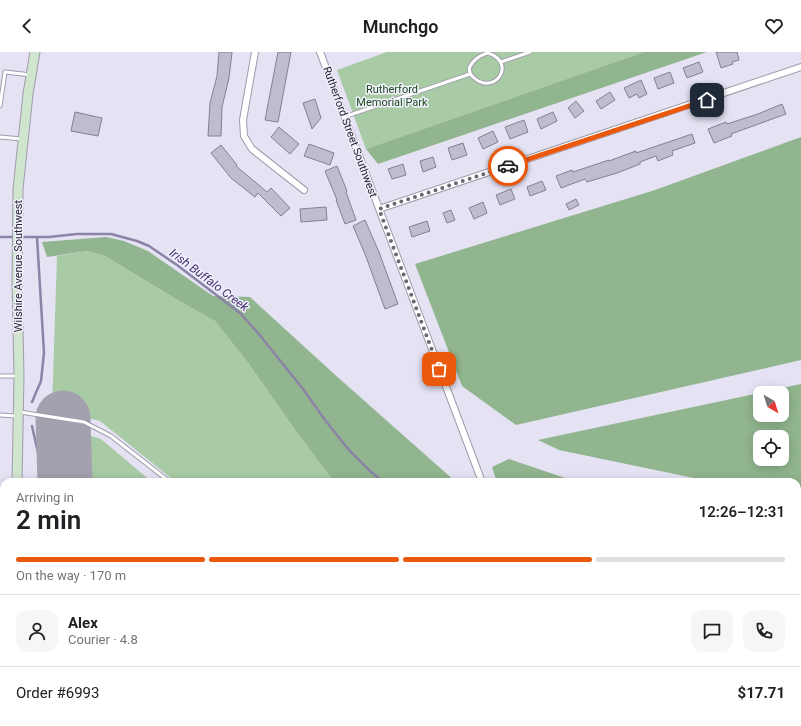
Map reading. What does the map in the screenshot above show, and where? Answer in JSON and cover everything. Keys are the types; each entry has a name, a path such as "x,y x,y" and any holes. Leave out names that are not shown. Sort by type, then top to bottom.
{"street":[{"name":"Wilshire Avenue Southwest","path":"17,478 19,376 17,269 18,201 28,94 35,52"},
{"path":"255,52 243,120 244,136 252,149 304,190"},
{"name":"Rutherford Street Southwest","path":"320,52 480,478"},
{"path":"379,209 801,67"}],"lane":[{"path":"501,62 530,52"},
{"path":"482,54 492,54 501,62 501,75 490,84 483,84 479,82 470,74 471,64 478,56 482,54"},
{"path":"0,71 31,75"},
{"path":"0,106 5,72"},
{"path":"344,117 470,74"},
{"path":"0,137 24,140"},
{"path":"0,376 19,376"},
{"path":"0,415 18,414 84,422 110,436 165,478"}],"green space":[{"name":"Rutherford Memorial Park","path":"387,52 644,52 366,149 337,70"},
{"path":"644,52 707,52 378,164 366,149"},
{"path":"801,137 801,360 516,425 462,386 415,264 655,190"},
{"path":"106,237 124,241 148,251 213,296 250,297 451,478 331,478 246,360 215,321 105,256 87,251 47,257 42,242"},
{"path":"87,251 105,256 215,321 246,360 331,478 171,478 100,421 52,409 57,256"},
{"path":"801,384 801,478 694,478 559,450 538,440 753,394 753,422 789,422 789,387"},
{"path":"75,431 101,439 147,478 78,478"},
{"path":"509,459 565,478 496,478 492,467"}],"building":[{"path":"219,52 232,52 229,78 222,107 221,136 208,136 210,103 217,76"},
{"path":"278,52 291,52 278,122 265,120"},
{"path":"716,52 737,52 739,60 732,62 733,64 721,68"},
{"path":"699,62 703,72 687,78 683,68"},
{"path":"670,72 674,83 658,89 654,78"},
{"path":"641,80 647,94 639,98 637,94 629,98 624,88"},
{"path":"610,92 615,100 601,109 596,101"},
{"path":"315,99 321,118 312,129 303,103"},
{"path":"576,101 584,111 575,118 568,108"},
{"path":"782,104 786,114 731,134 732,136 714,143 708,129 726,122 727,124 758,114"},
{"path":"75,112 102,118 98,136 71,131"},
{"path":"553,112 557,121 541,129 537,119"},
{"path":"524,120 528,132 510,139 505,127"},
{"path":"279,127 299,144 290,154 271,137"},
{"path":"493,131 498,142 483,149 478,138"},
{"path":"692,134 695,143 672,151 673,155 658,161 656,156 617,173 587,182 585,179 561,188 556,176 572,170 573,172 609,161 636,151 636,153"},
{"path":"463,143 467,155 452,160 448,148"},
{"path":"309,144 334,153 330,165 304,156"},
{"path":"221,145 237,165 236,166 267,192 271,188 290,208 281,216 258,193 255,197 231,178 211,153"},
{"path":"433,157 436,167 423,172 420,161"},
{"path":"403,164 406,175 392,179 388,169"},
{"path":"337,166 356,220 345,224 325,171"},
{"path":"542,181 546,190 530,196 527,187"},
{"path":"511,189 515,199 500,205 496,195"},
{"path":"576,199 579,205 569,210 566,204"},
{"path":"483,202 487,213 474,219 469,208"},
{"path":"326,207 327,220 301,222 300,209"},
{"path":"451,210 455,220 447,223 443,213"},
{"path":"365,220 379,252 398,304 385,309 353,226"},
{"path":"427,221 430,231 412,237 409,227"}],"waterway":[{"name":"Irish Buffalo Creek","path":"0,237 49,237 77,234 111,234 149,246 177,265 240,313 303,389 349,450 379,478"},
{"path":"32,402 41,381 44,353 37,237"},
{"path":"32,426 39,457 40,478"}],"runway":[{"path":"63,418 65,478"}],"way so far":[{"path":"439,369 379,209 508,166"}],"route":[{"path":"508,166 707,100"}]}
